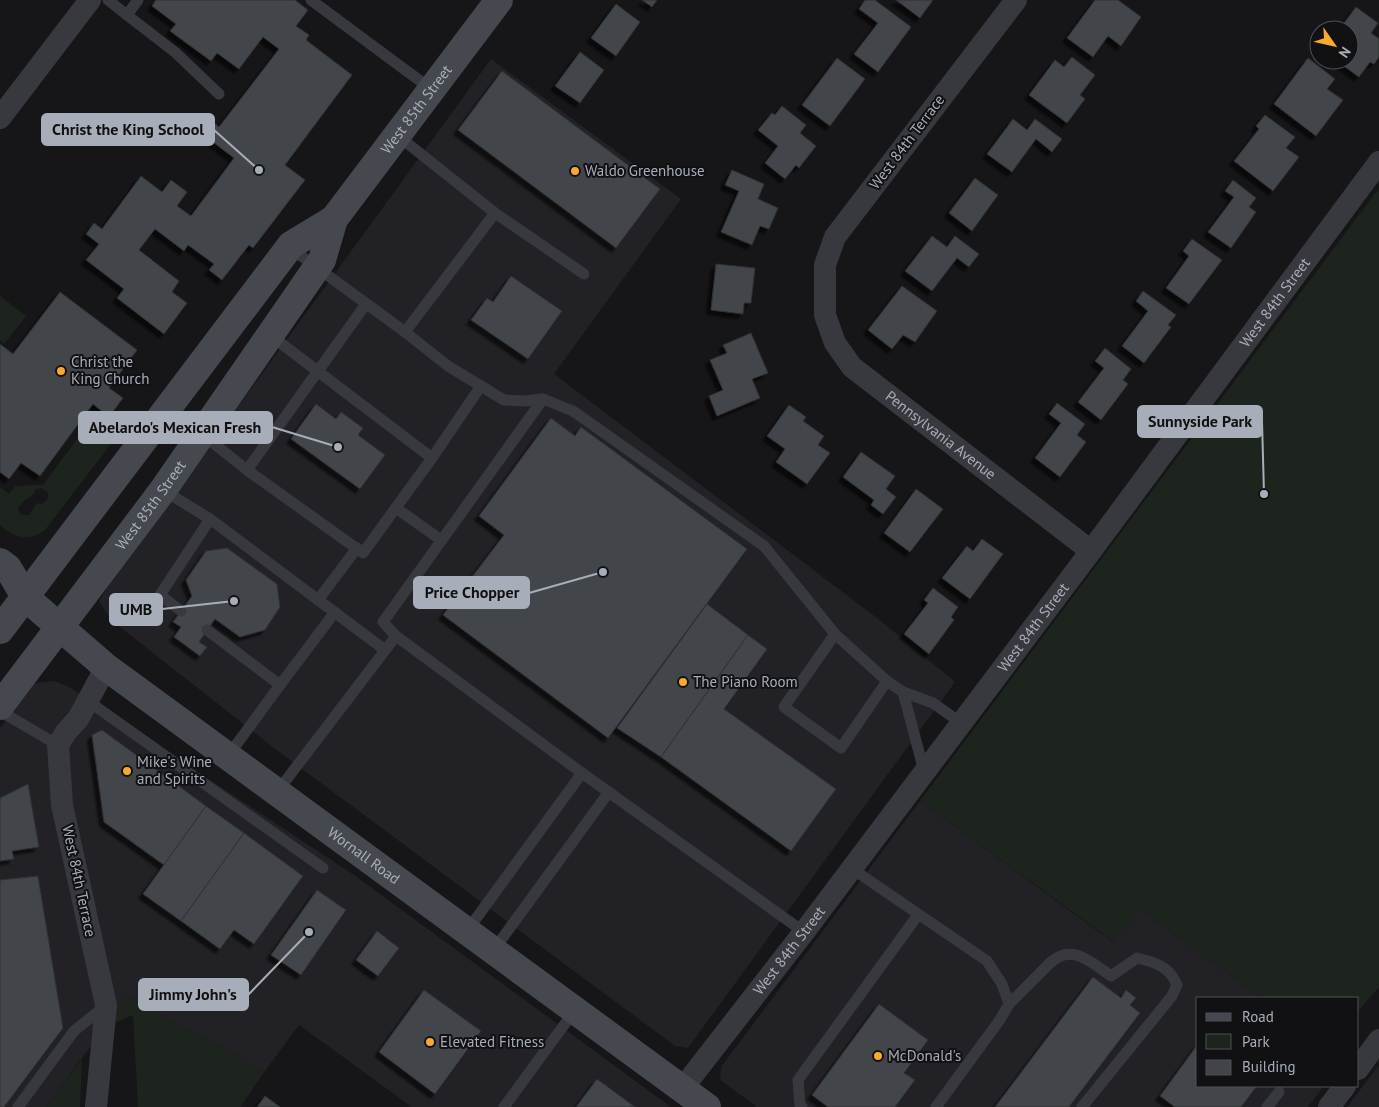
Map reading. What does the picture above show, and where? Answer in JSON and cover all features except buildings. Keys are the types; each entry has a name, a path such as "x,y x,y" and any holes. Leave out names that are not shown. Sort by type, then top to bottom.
{"main road":[{"name":"West 85th Street","path":"0,630 13,597 289,247 334,218 499,0"},
{"name":"West 85th Street","path":"0,706 58,626 162,490 322,260 334,218"},
{"name":"Wornall Road","path":"0,562 8,568 13,597 58,626 106,667 706,1107"}],"street":[{"path":"0,118 90,0"},
{"name":"West 84th Terrace","path":"825,295 825,266 835,237 1016,0"},
{"name":"West 84th Street","path":"682,1090 804,932 1091,551 1379,162"},
{"name":"Pennsylvania Avenue","path":"825,295 825,315 835,343 852,367 1091,551"},
{"path":"58,745 66,732 78,720 106,667"},
{"name":"West 84th Terrace","path":"58,745 62,805 106,1005 96,1107"},
{"path":"1359,1068 1379,1040"},
{"path":"1329,1107 1344,1087"}],"lane":[{"path":"108,0 176,53 219,94"},
{"path":"127,15 138,0"},
{"path":"311,0 431,89"},
{"path":"397,135 495,213 584,274"},
{"path":"405,332 495,213"},
{"path":"289,247 448,366 504,400 524,401 543,399 573,411 764,546 834,634 887,681 903,692 932,703 961,723"},
{"path":"248,470 366,304"},
{"path":"270,335 432,458"},
{"path":"202,434 248,470 363,553 432,458 481,386"},
{"path":"543,399 383,622 396,636 582,773 804,932"},
{"path":"162,490 210,519 386,650"},
{"path":"396,508 441,540"},
{"path":"181,611 160,595 210,519"},
{"path":"318,600 356,548"},
{"path":"228,756 335,612"},
{"path":"207,630 280,685"},
{"path":"834,634 784,707 841,748 887,681"},
{"path":"277,792 396,636"},
{"path":"903,692 924,771"},
{"path":"88,701 323,868"},
{"path":"0,711 58,745"},
{"path":"467,931 582,773"},
{"path":"493,951 609,792"},
{"path":"851,868 986,961 1002,984 1009,1004"},
{"path":"802,1107 800,1106 798,1080 918,914"},
{"path":"936,1107 999,1021 1009,1004 1058,956 1070,953 1085,958 1112,976 1137,958 1156,962 1173,975 1177,985 1172,996 1082,1107"},
{"path":"18,1107 74,1031 106,1005"},
{"path":"504,1107 575,1010"},
{"path":"1267,1107 1279,1092"}],"shaded area":[{"path":"491,59 681,199 554,374 881,621 955,682 688,1048 675,1046 274,748 111,620 99,601 111,581"},
{"path":"54,681 69,687 354,875 671,1107 412,1107 299,1025 265,1071 127,997 46,1107 0,1107 0,728 35,683"},
{"path":"920,801 1113,942 1141,909 1260,997 1196,997 1196,1087 1323,1087 1308,1107 757,1107 720,1080 721,1067"},
{"path":"1379,1065 1379,1107 1347,1107"}],"green space":[{"path":"1379,188 1379,987 1359,1010 1359,997 1260,997 1141,909 1114,942 920,801"},
{"path":"0,296 26,316 4,344 0,340"},
{"path":"92,419 117,431 117,436 45,530 33,536 22,537 11,533 0,525 0,487 9,494 15,486 43,485","holes":["41,488 47,491 47,500 42,504 37,503 29,515 22,515 19,512 18,507 32,496 36,489"]},
{"path":"127,997 265,1071 240,1107 138,1107 133,1015 114,1023 111,1018"},
{"path":"82,1059 80,1107 46,1107"}],"place":[{"name":"Christ the King School","path":"259,170"},
{"name":"Waldo Greenhouse","path":"575,171"},
{"name":"Christ the King Church","path":"61,371"},
{"name":"Abelardo's Mexican Fresh","path":"338,447"},
{"name":"Sunnyside Park","path":"1264,494"},
{"name":"Price Chopper","path":"603,572"},
{"name":"UMB","path":"234,601"},
{"name":"The Piano Room","path":"683,682"},
{"name":"Mike's Wine and Spirits","path":"127,771"},
{"name":"Jimmy John's","path":"309,932"},
{"name":"Elevated Fitness","path":"430,1042"},
{"name":"McDonald's","path":"878,1056"}]}
